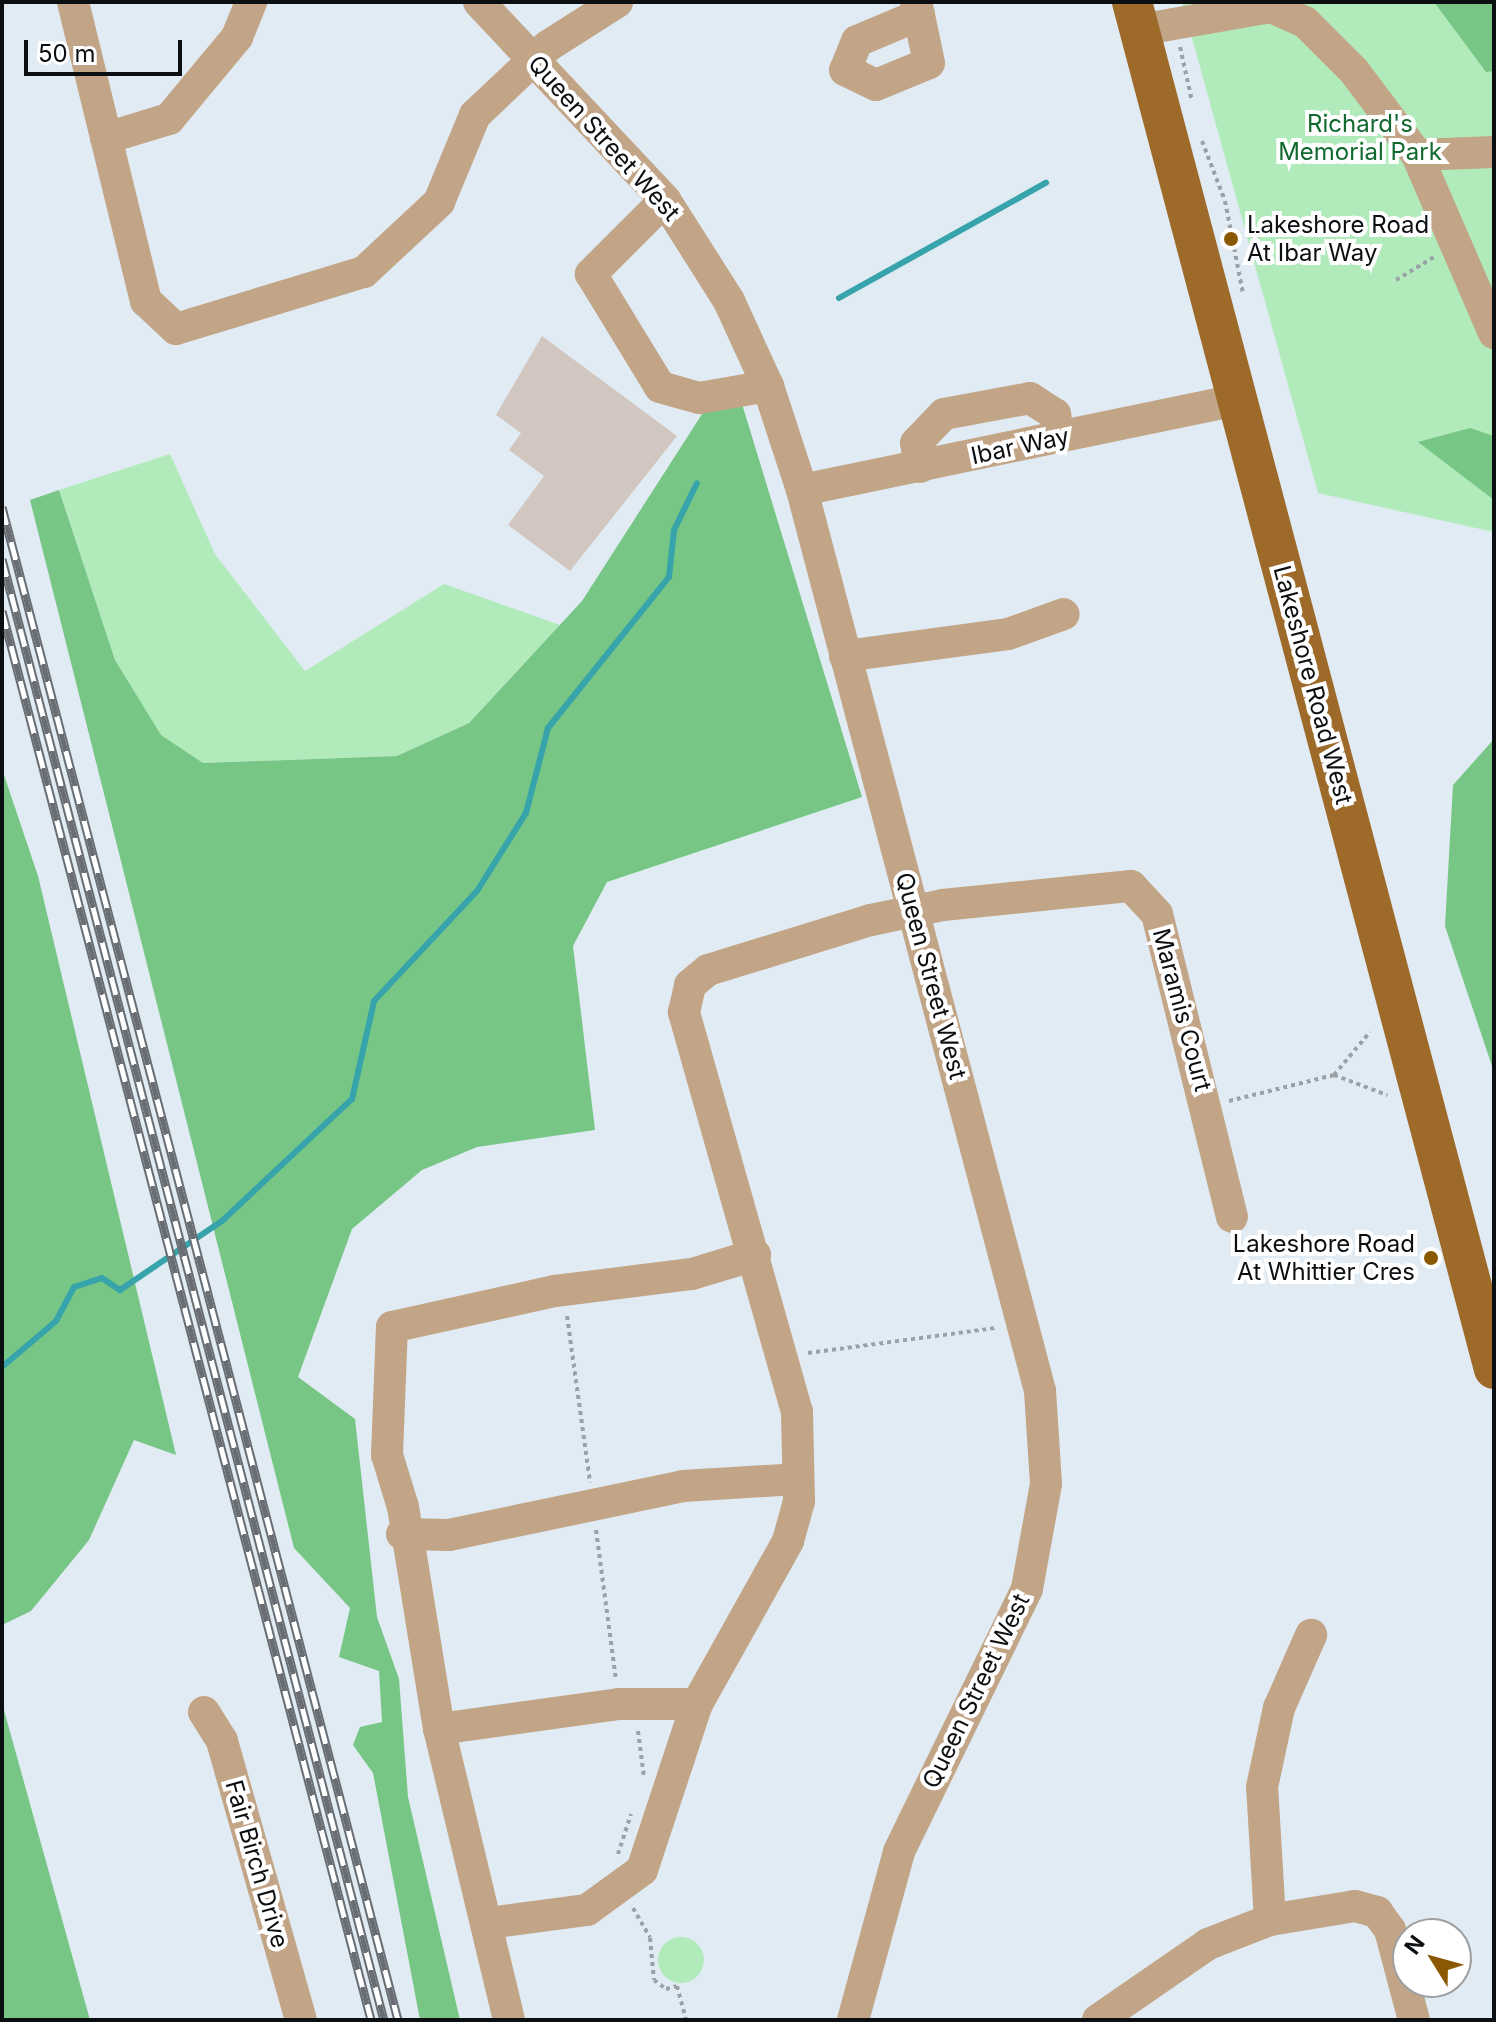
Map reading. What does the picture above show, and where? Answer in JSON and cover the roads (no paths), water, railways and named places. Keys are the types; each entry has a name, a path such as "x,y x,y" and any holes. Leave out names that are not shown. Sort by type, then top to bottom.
{"main road":[{"name":"Lakeshore Road West","path":"1135,16 1487,1315 1494,1369"}],"street":[{"path":"73,2 146,301 157,318 189,327 364,272 439,202 475,115 534,58 617,2"},
{"path":"106,138 169,119 237,37 251,2"},
{"name":"Queen Street West","path":"479,2 665,200 729,301 768,386 802,490 1023,1324 1047,1452 1034,1564 1009,1633 899,1852 853,2020"},
{"path":"1135,16 1271,7 1305,22 1354,71 1417,155 1494,333"},
{"path":"1417,155 1494,152"},
{"path":"665,200 591,274 660,387 699,398 768,386"},
{"path":"920,467 916,443 944,414 1030,398 1055,414 1059,438"},
{"name":"Ibar Way","path":"802,490 1237,400"},
{"path":"845,656 1008,634 1064,614"},
{"name":"Maramis Court","path":"913,911 1131,886 1157,914 1232,1217"},
{"path":"487,1923 587,1910 623,1890 642,1870 697,1704 788,1541 799,1501 796,1479 797,1412 684,1012 690,985 708,970 913,911"},
{"path":"509,2020 439,1729 402,1534 403,1507 387,1455 392,1327 563,1290 692,1274 755,1255"},
{"path":"402,1534 449,1535 683,1486 796,1479"},
{"path":"1270,1920 1262,1787 1279,1708 1311,1635"},
{"path":"439,1729 619,1704 697,1704"},
{"name":"Fair Birch Drive","path":"204,1712 222,1741 301,2020"},
{"path":"1098,2020 1208,1944 1270,1920 1330,1908 1377,1912 1390,1930 1414,2020"}],"waterway":[{"path":"839,298 1046,183"},
{"path":"2,1367 56,1321 74,1287 102,1278 120,1290 222,1221 352,1099 374,1001 477,891 526,813 548,728 669,577 674,530 697,483"}],"railway":[{"path":"2,507 398,2020"},
{"path":"2,559 384,2020"},
{"path":"2,611 371,2020"}],"place":[{"name":"Lakeshore Road At Ibar Way","path":"1231,239"},
{"name":"Lakeshore Road At Whittier Cres","path":"1431,1258"}],"park label":[{"name":"Richard's Memorial Park","path":"1360,138"}]}
